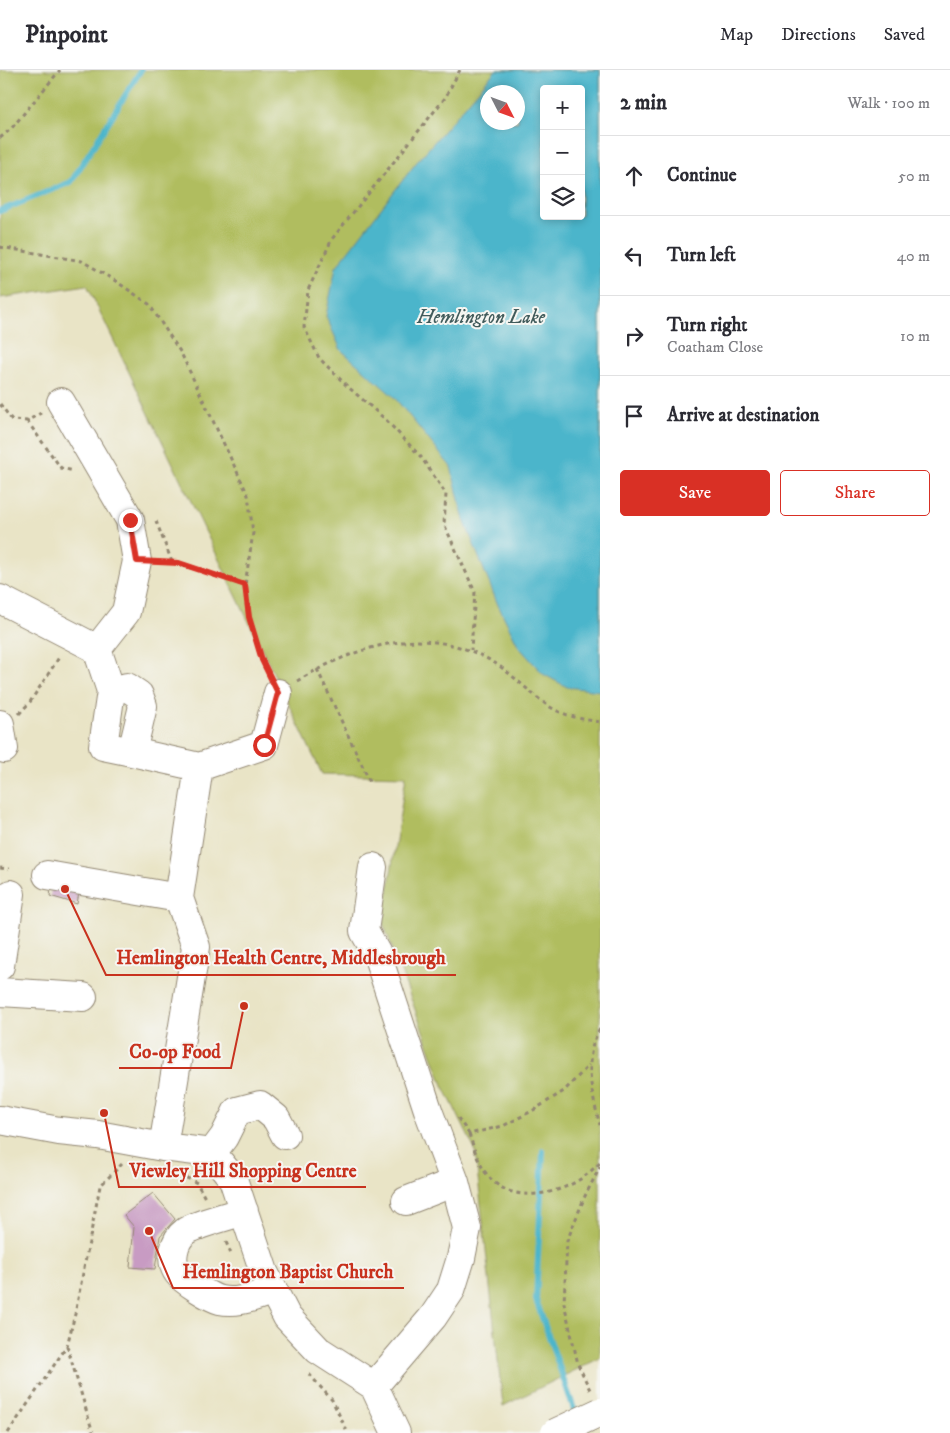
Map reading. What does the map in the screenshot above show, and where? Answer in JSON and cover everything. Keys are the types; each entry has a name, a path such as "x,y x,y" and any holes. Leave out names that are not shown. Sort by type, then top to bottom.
{"street":[{"path":"61,402 130,520 137,561 126,612 97,649"},
{"path":"0,599 97,649 111,691 103,746 199,767 264,745 278,693"},
{"path":"111,691 127,687 139,695 143,706 132,752"},
{"path":"163,1147 196,947 179,898 199,767"},
{"path":"373,867 364,931 377,954 429,1113 455,1182 467,1228 462,1258 451,1290 433,1318 374,1386"},
{"path":"47,875 179,898"},
{"path":"0,966 11,894"},
{"path":"0,992 83,997"},
{"path":"212,1153 224,1137 237,1111 260,1105 276,1118 285,1135"},
{"path":"0,1120 163,1147 212,1153 233,1179 264,1272 272,1291 287,1317 318,1350 374,1386 396,1433"},
{"path":"406,1201 455,1182"},
{"path":"244,1211 186,1231 177,1241 173,1257 177,1273 189,1283 218,1300 238,1301 272,1291"},
{"path":"555,1433 596,1405"}],"path":[{"path":"0,138 10,129 60,70"},
{"path":"460,70 445,98 332,239 308,290 304,327 319,358 347,386 386,420 421,457 446,494 444,524 475,592 471,650"},
{"path":"0,247 82,261 149,304 182,354 248,496 253,533 245,585 249,617 262,660 278,693 318,669 361,651 392,642 438,642 471,650 500,666 544,704 574,718 600,722"},
{"path":"0,404 12,420 27,421 61,402"},
{"path":"137,561 179,563 245,585"},
{"path":"2,736 30,702 72,636"},
{"path":"318,669 370,782"},
{"path":"600,1029 596,1036 589,1065 592,1098 600,1125"},
{"path":"469,1134 504,1126 532,1111 564,1091 589,1065"},
{"path":"429,1113 453,1110 469,1134 483,1169 495,1184 512,1192 531,1195 567,1187 600,1165"},
{"path":"8,1433 67,1346 100,1186 128,1158"},
{"path":"596,1405 578,1364 564,1303 567,1241 600,1165"},
{"path":"67,1346 93,1433"}],"green space":[{"path":"0,70 600,70 600,1358 503,1406 475,1150 443,1085 383,923 406,776 322,774 87,285 0,298"}],"water":[{"name":"Hemlington Lake","path":"496,70 600,70 600,691 567,687 543,674 519,647 498,605 464,520 451,467 394,397 341,350 326,316 336,267 416,163 480,89 480,130 525,130 525,85 483,85"}],"building":[{"path":"53,876 81,881 77,904 50,896"},
{"path":"153,1193 175,1219 160,1236 155,1269 130,1267 134,1227 124,1215"}],"waterway":[{"path":"0,211 71,182 141,70"},
{"path":"543,1151 536,1300 576,1415"}],"place":[{"name":"Hemlington Health Centre, Middlesbrough","path":"65,889"},
{"name":"Co-op Food","path":"244,1006"},
{"name":"Viewley Hill Shopping Centre","path":"104,1113"},
{"name":"Hemlington Baptist Church","path":"149,1231"}],"route":[{"path":"130,520 137,561 179,563 245,585 249,617 262,660 278,693 264,745"}]}
